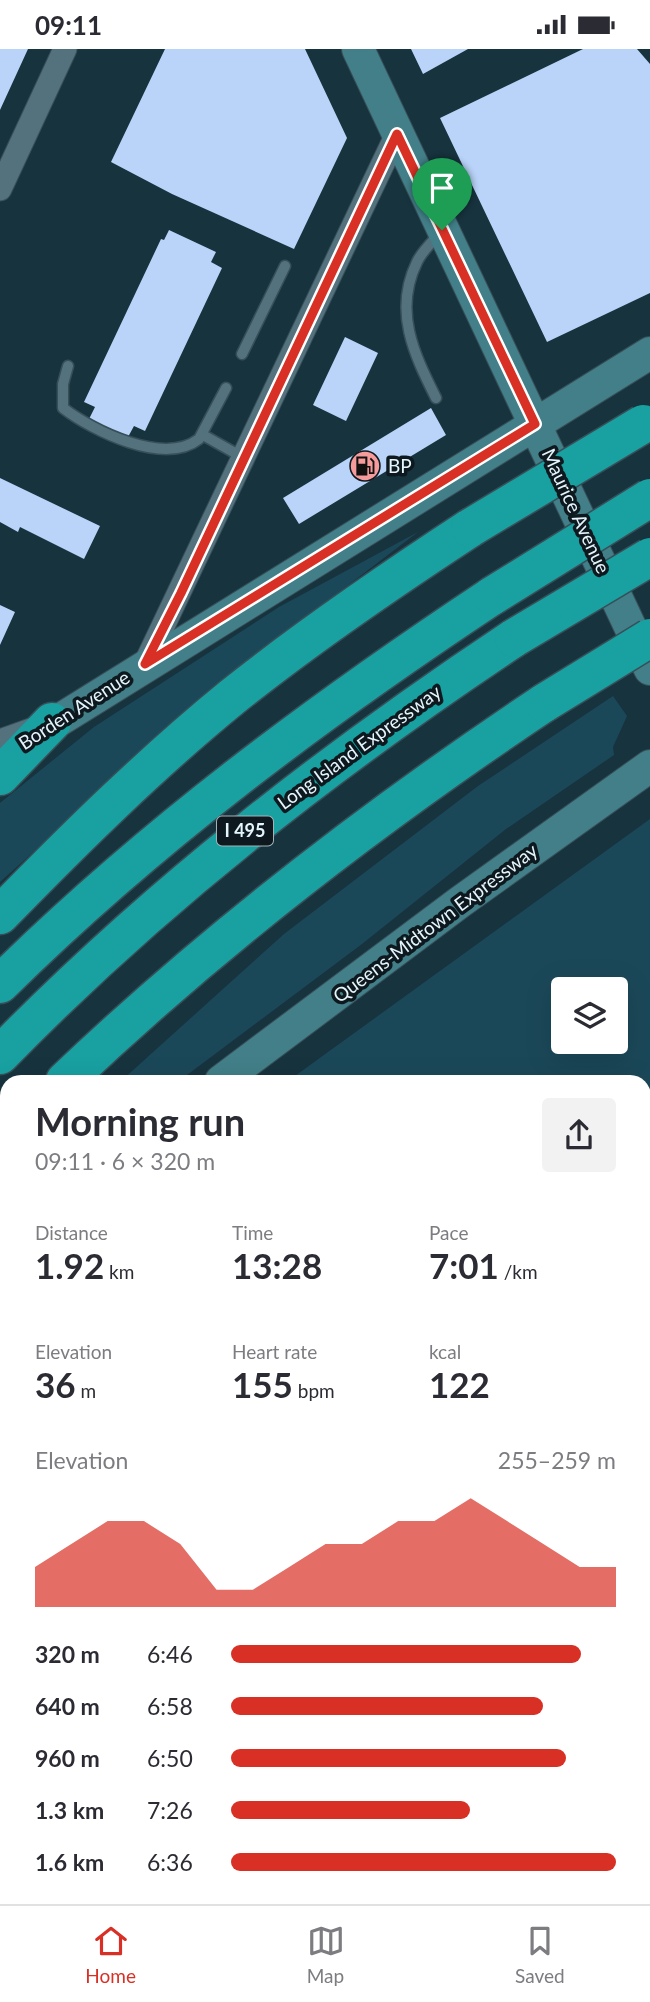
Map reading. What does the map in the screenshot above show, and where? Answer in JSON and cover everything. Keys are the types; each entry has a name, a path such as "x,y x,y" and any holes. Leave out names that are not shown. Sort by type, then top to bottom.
{"highway":[{"path":"0,915 115,800 230,699 329,624 470,528 646,421"},
{"name":"I 495","path":"0,984 127,866 241,771 356,687 492,596 650,498"},
{"name":"Long Island Expressway","path":"0,1055 92,965 248,828 407,709 514,638 650,557"},
{"path":"72,1075 181,976 323,859 394,805 544,703 650,638"},
{"path":"0,776 52,722"}],"main road":[{"name":"Maurice Avenue","path":"358,49 650,669"},
{"name":"Borden Avenue","path":"0,760 52,722 650,353"},
{"name":"Queens-Midtown Expressway","path":"229,1075 460,902 650,766"}],"street":[{"path":"0,189 65,49"},
{"path":"145,664 397,134"},
{"path":"0,741 52,722"}],"lane":[{"path":"436,398 412,349 406,301 417,261 442,230"},
{"path":"242,353 285,266"},
{"path":"68,366 61,402 74,416 126,441 153,447 192,444 203,435 226,388"},
{"path":"203,435 244,459"}],"shaded area":[{"path":"418,532 229,676 0,882 0,803 94,727 279,607"},
{"path":"613,696 627,716 613,747 614,755 506,829 362,944 187,1075 128,1075 284,934 478,786"},
{"path":"650,819 650,1075 296,1075"}],"building":[{"path":"0,49 28,49 0,110"},
{"path":"165,49 305,49 347,138 294,249 172,194 111,162"},
{"path":"411,49 468,49 423,74"},
{"path":"583,49 637,49 650,64 650,293 547,342 440,118"},
{"path":"169,230 216,252 211,262 222,268 145,431 134,426 128,437 89,419 95,407 84,402 161,239 164,240"},
{"path":"345,337 378,353 346,421 313,405"},
{"name":"BP","path":"431,408 446,435 299,524 283,498"},
{"path":"0,478 100,526 84,559 20,527 18,532 0,522"},
{"path":"0,605 15,612 0,645"}],"place":[{"name":"BP","path":"365,466"}],"route":[{"path":"397,134 442,230 535,424 145,664 397,134"}]}
